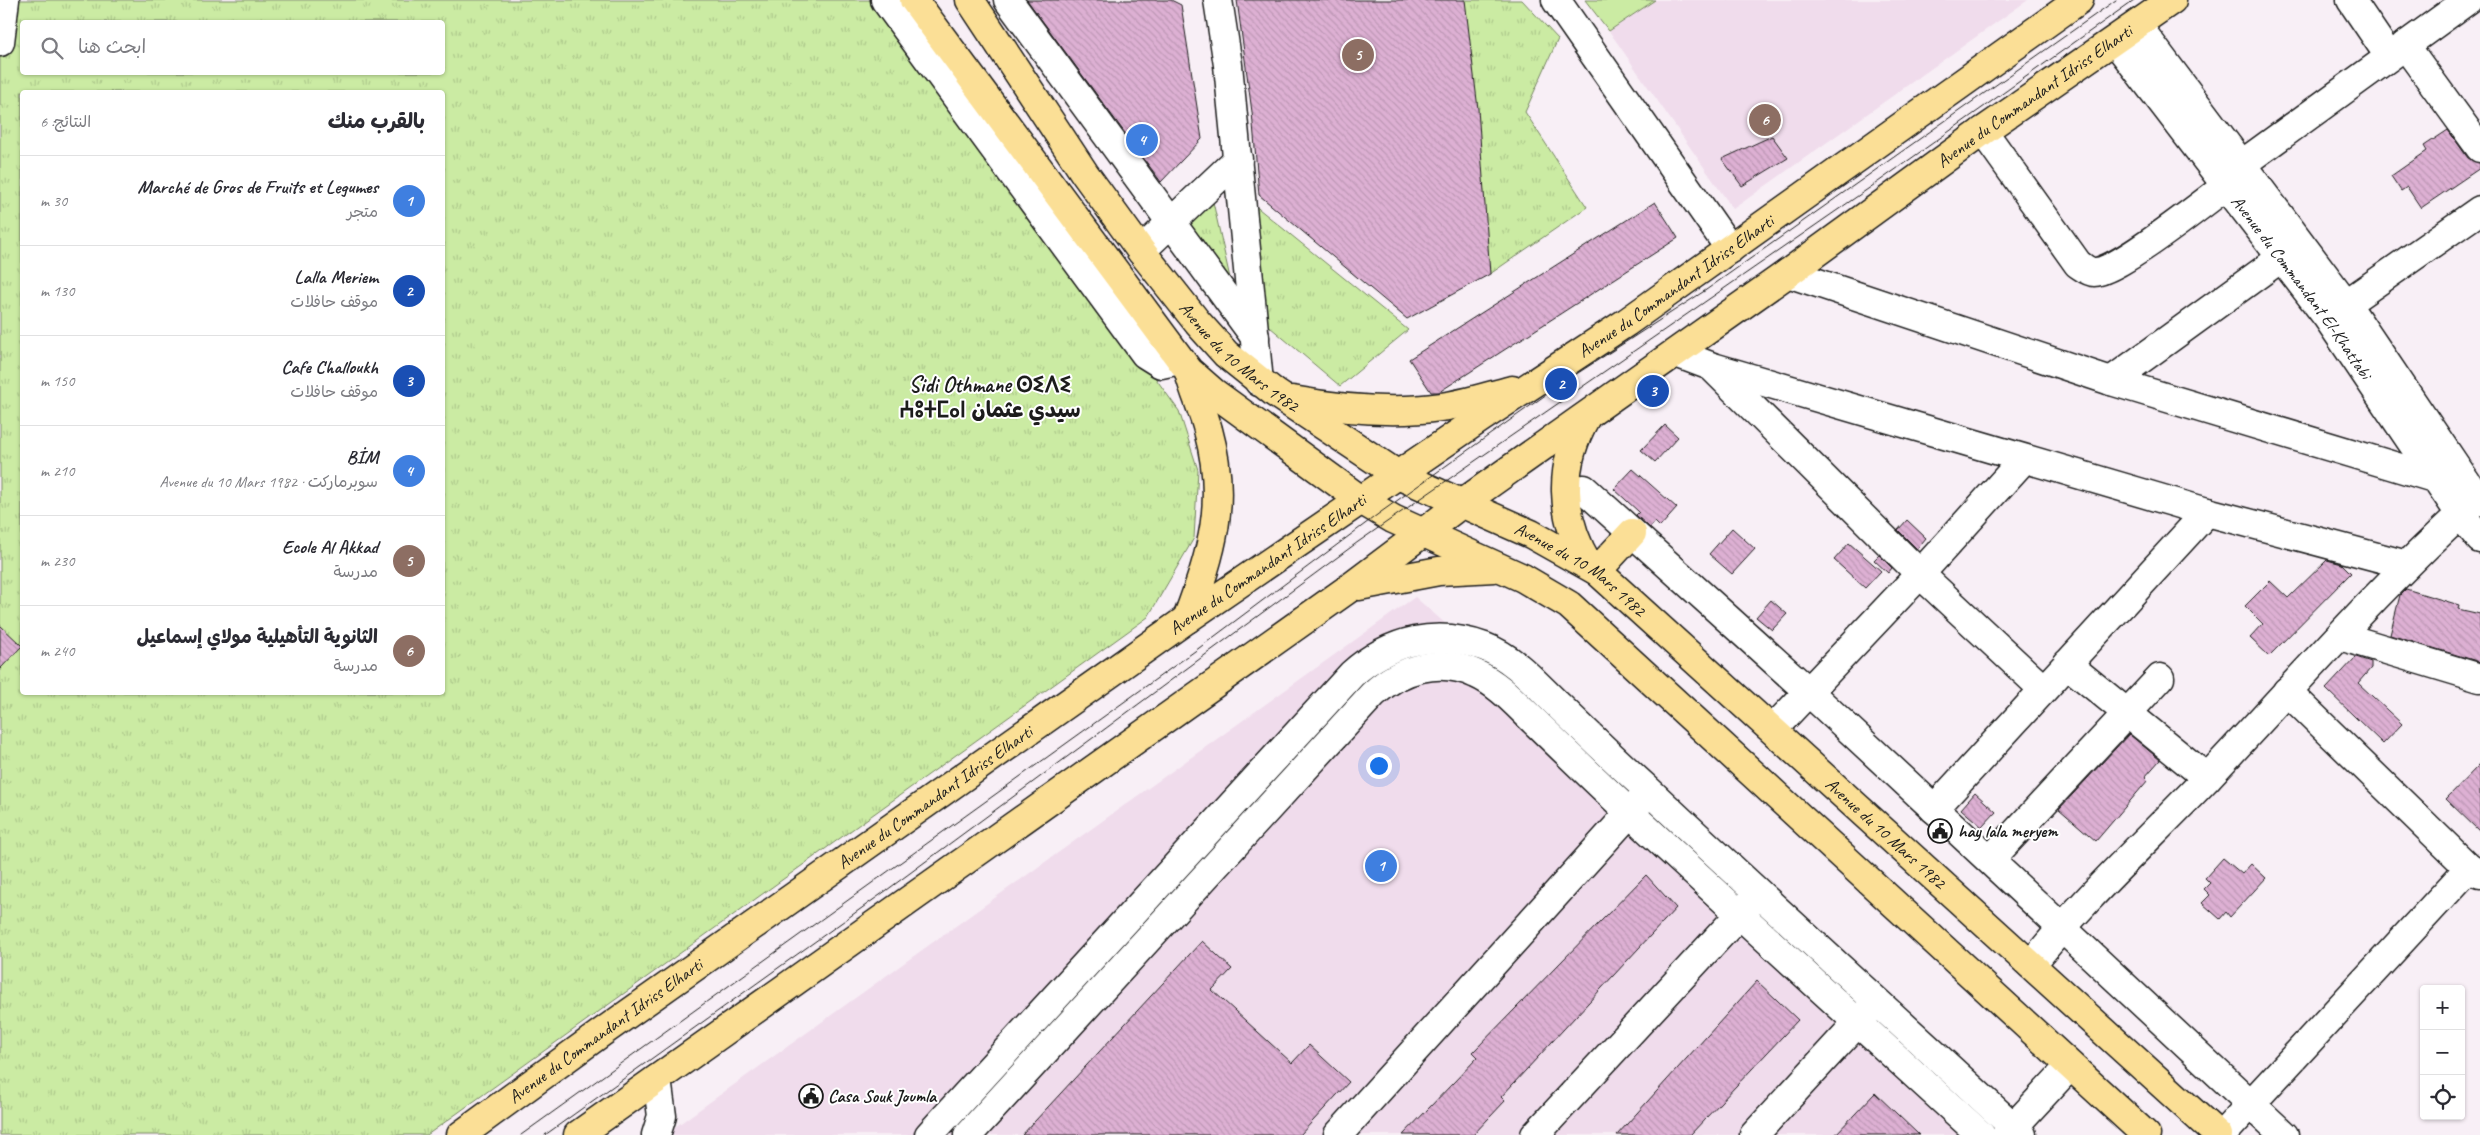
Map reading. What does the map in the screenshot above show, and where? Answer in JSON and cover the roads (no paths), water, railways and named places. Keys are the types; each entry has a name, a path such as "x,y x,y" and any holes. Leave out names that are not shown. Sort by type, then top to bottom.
{"main road":[{"name":"Avenue du 10 Mars 1982","path":"914,0 1184,366 1213,392 1361,500 1394,519 1548,591 1569,605 2146,1135"},
{"name":"Avenue du 10 Mars 1982","path":"970,0 1084,174 1140,251 1203,329 1226,354 1259,382 1398,475 1531,534 1593,567 2220,1135"},
{"name":"Avenue du Commandant Idriss Elharti","path":"461,1135 601,1033 1187,619 1530,386 1628,322 2079,0"},
{"name":"Avenue du Commandant Idriss Elharti","path":"578,1135 1348,589 1461,504 1788,273 1983,131 2172,0"},
{"path":"1184,366 1212,445 1217,497 1213,541 1208,563 1187,619"},
{"path":"1284,399 1351,408 1414,410 1442,407 1530,386"},
{"path":"1588,415 1570,450 1565,490 1571,529 1593,567 1632,533"},
{"path":"1348,589 1431,572 1500,568"}],"street":[{"path":"0,42 5,0"},
{"path":"885,0 1145,354 1161,364 1184,366"},
{"path":"1008,0 1255,337"},
{"path":"1218,0 1228,65 1259,382"},
{"path":"1556,0 1730,249"},
{"path":"2351,0 2397,50 2480,148"},
{"path":"2242,164 2468,0"},
{"name":"Avenue du Commandant El-Khattabi","path":"2137,25 2242,164 2337,311 2472,505 2480,539"},
{"name":"Avenue du Commandant El-Khattabi","path":"2115,41 2281,258 2337,311 2437,479 2472,505"},
{"path":"1983,131 2078,264 2086,270 2095,272 2109,269 2177,224 2226,186"},
{"path":"1140,251 1238,159"},
{"path":"2337,311 2480,210"},
{"path":"2111,381 2281,258"},
{"path":"1788,273 2111,381 2437,479"},
{"path":"1676,353 1713,367 2024,459 2207,512 2407,565"},
{"path":"1713,367 1920,574 2043,689"},
{"path":"1773,729 1920,574 2024,459"},
{"path":"1584,489 1809,692 2062,927 2249,1105 2284,1135"},
{"path":"2031,965 2062,927 2207,778 2407,565 2472,505"},
{"path":"1934,808 2207,512"},
{"path":"2340,636 2480,678"},
{"path":"929,1135 1352,674 1380,653 1396,645 1431,638 1450,638 1488,648 1520,669 1649,792 1878,1002 2014,1132 2070,1066"},
{"path":"2067,664 2207,778"},
{"path":"968,1135 1373,694 1394,678 1419,668 1448,666 1469,671 1490,681 1981,1135"},
{"path":"1990,860 2160,678"},
{"path":"2220,1135 2474,871 2287,691"},
{"path":"1338,1135 1649,792"},
{"path":"1536,1135 1760,893"},
{"path":"1754,1135 1878,1002"},
{"path":"656,1135 662,1116 657,1079"}],"tram line":[{"path":"521,1135 1195,651 1381,512 1561,384 1706,290 2116,0"},
{"path":"545,1135 887,890 1358,542 1878,182 2134,0"}],"place":[{"name":"Ecole Al Akkad","path":"1358,55"},
{"name":"الثانوية التأهيلية مولاي إسماعيل","path":"1765,120"},
{"name":"BİM","path":"1142,140"},
{"name":"Lalla Meriem","path":"1561,384"},
{"name":"Cafe Challoukh","path":"1653,391"},
{"name":"hay lala meryem","path":"1940,831"},
{"name":"Marché de Gros de Fruits et Legumes","path":"1381,866"},
{"name":"Casa Souk Joumla","path":"811,1096"}],"district":[{"name":"Sidi Othmane ⵙⵉⴷⵉ ⵄⵓⵜⵎⴰⵏ سيدي عثمان","path":"990,396"}]}
